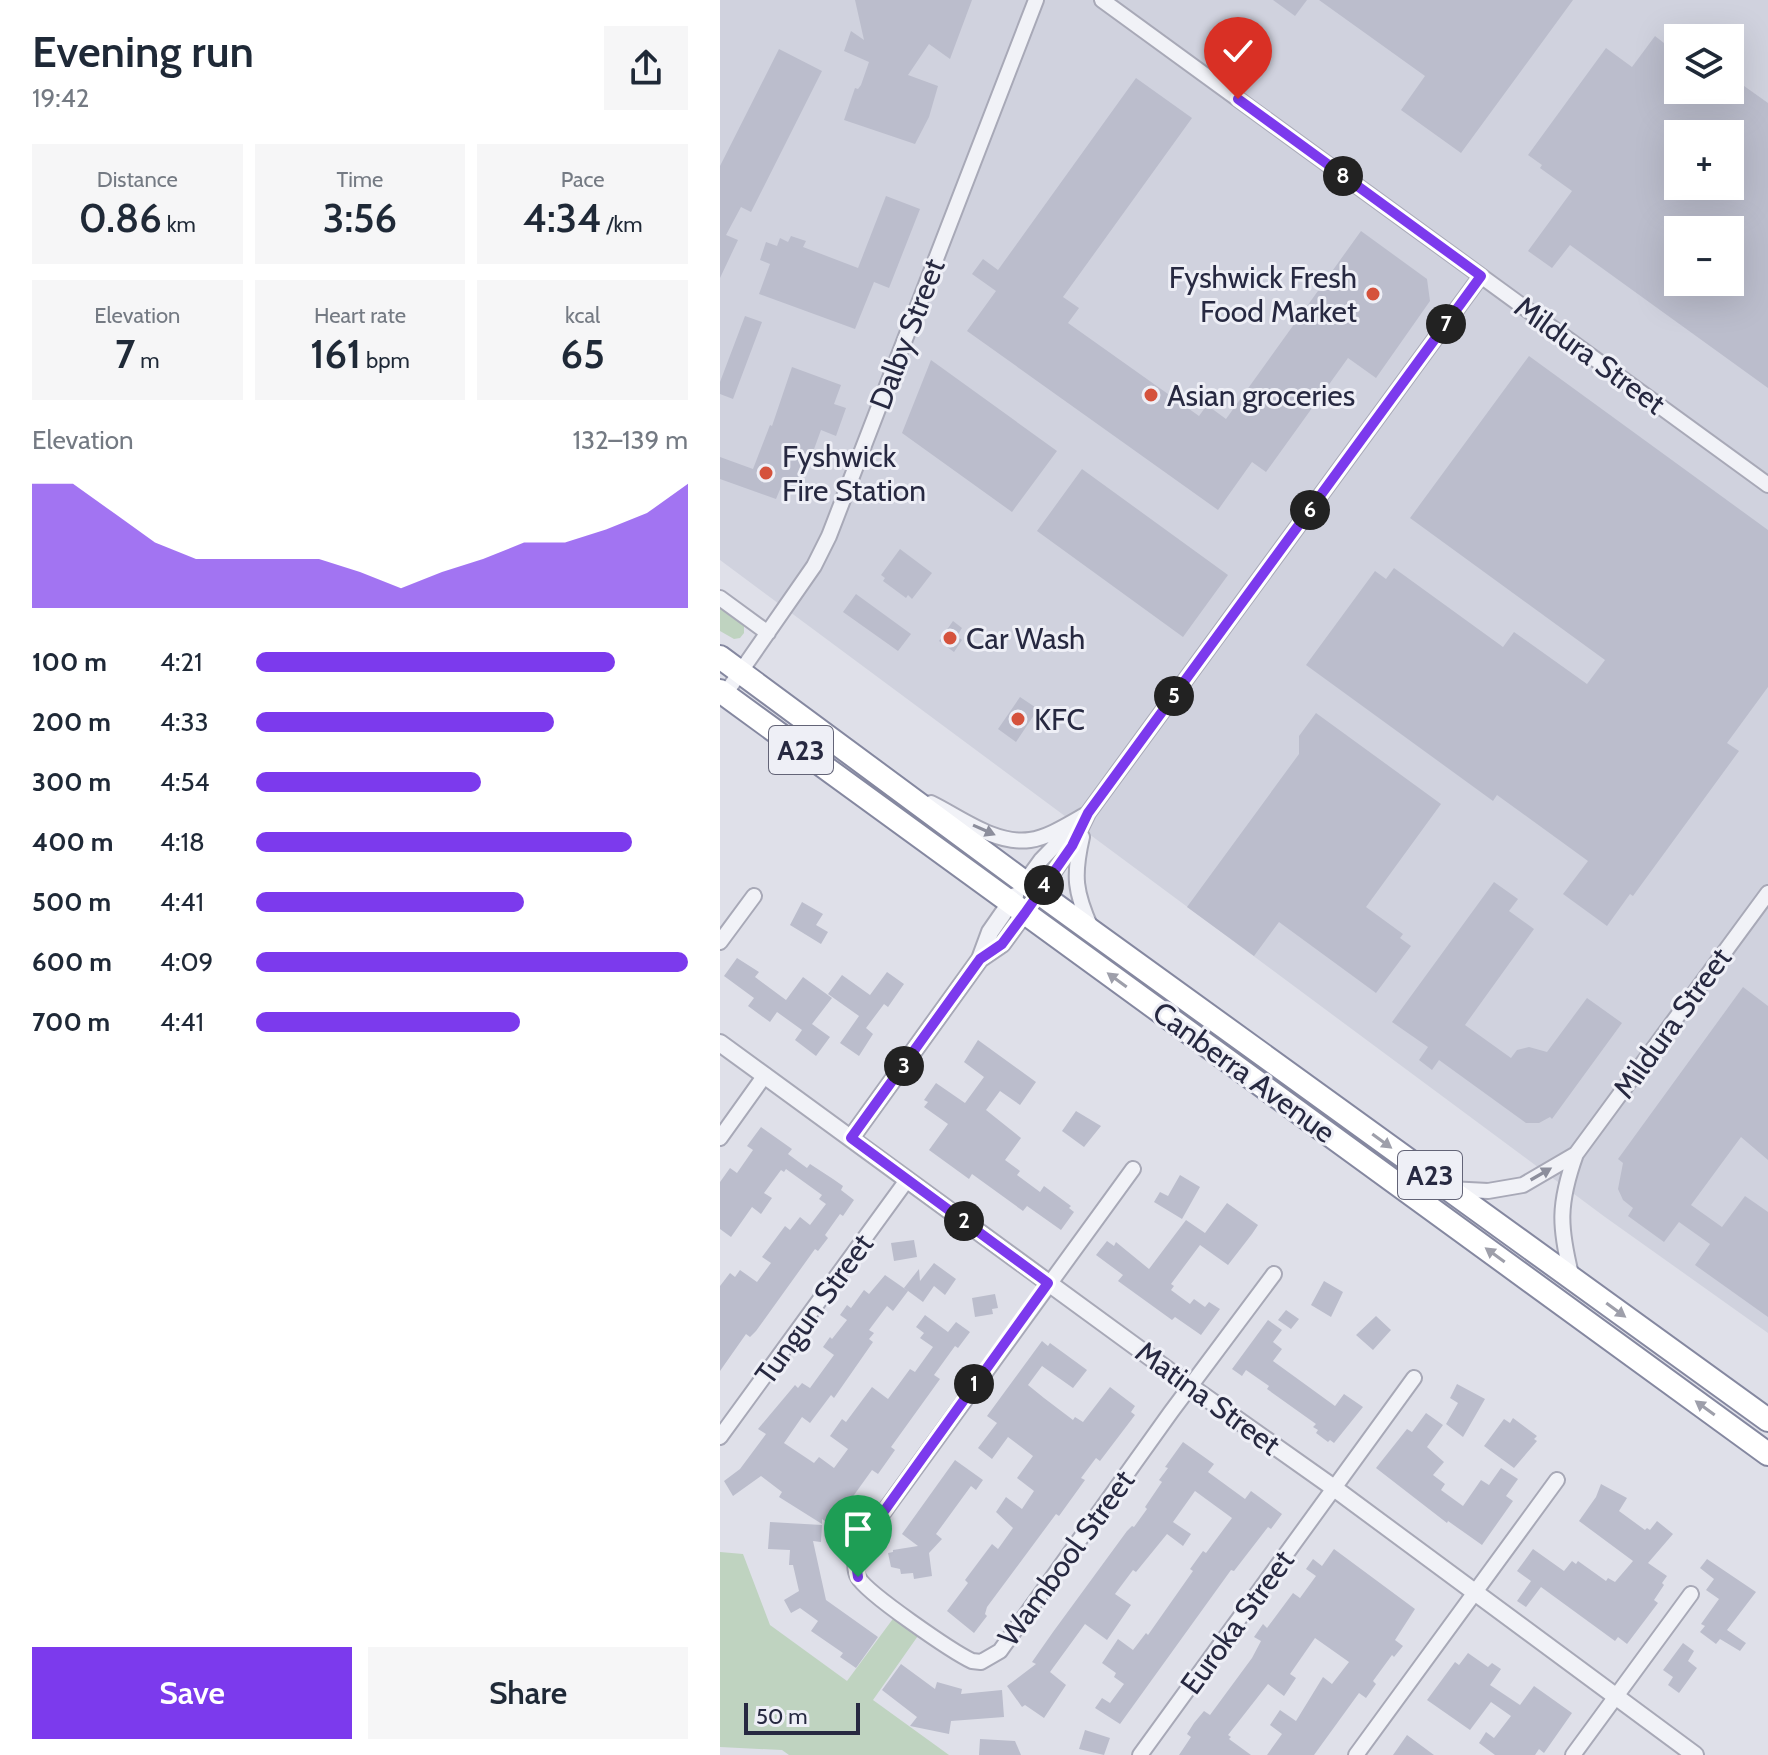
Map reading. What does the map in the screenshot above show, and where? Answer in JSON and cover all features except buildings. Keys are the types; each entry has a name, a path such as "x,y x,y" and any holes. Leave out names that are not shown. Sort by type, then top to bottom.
{"highway":[{"name":"Canberra Avenue","path":"720,657 1032,888 1768,1420"},
{"name":"Canberra Avenue","path":"722,693 1768,1454"}],"street":[{"name":"Dalby Street","path":"722,693 814,566 829,536 1036,0"},
{"name":"Mildura Street","path":"1102,0 1768,485"},
{"path":"851,1138 980,959 1002,944 1018,907 1059,839 1088,813 1481,276"},
{"path":"720,598 768,633"},
{"path":"889,782 981,830 1008,839 1031,840 1088,813"},
{"path":"1088,813 1075,868 1076,890 1092,931"},
{"name":"Mildura Street","path":"1572,1278 1560,1215 1576,1154 1768,893"},
{"path":"720,942 754,896"},
{"name":"Matina Street","path":"720,1043 1334,1488 1695,1755"},
{"path":"720,1138 765,1075"},
{"name":"Mildura Street","path":"1449,1189 1506,1190 1523,1185 1576,1154"},
{"path":"1048,1283 1133,1169"},
{"name":"Tungun Street","path":"720,1437 907,1180"},
{"path":"1191,1387 1274,1274"},
{"name":"Wambool Street","path":"1048,1283 859,1546 855,1557 858,1577 916,1625 972,1661 981,1662 1000,1651 1191,1387"},
{"name":"Euroka Street","path":"1140,1755 1414,1378"},
{"path":"1356,1755 1557,1480"},
{"path":"1573,1755 1691,1594"}],"shaded area":[{"path":"720,0 1768,0 1768,1333 1605,1217 720,560"}],"green space":[{"path":"720,607 744,626 740,638 734,639 720,631"},
{"path":"720,1552 743,1554 770,1625 847,1681 895,1616 920,1633 873,1700 949,1755 789,1755 782,1750 720,1747"}],"place":[{"name":"Fyshwick Fresh Food Market","path":"1373,294"},
{"name":"Asian groceries","path":"1151,395"},
{"name":"Fyshwick Fire Station","path":"766,473"},
{"name":"Car Wash","path":"950,638"},
{"name":"KFC","path":"1018,719"}],"route":[{"path":"858,1577 855,1557 859,1546 1048,1283 851,1138 980,959 1002,944 1025,913 1072,846 1088,813 1481,276 1238,99"}]}
